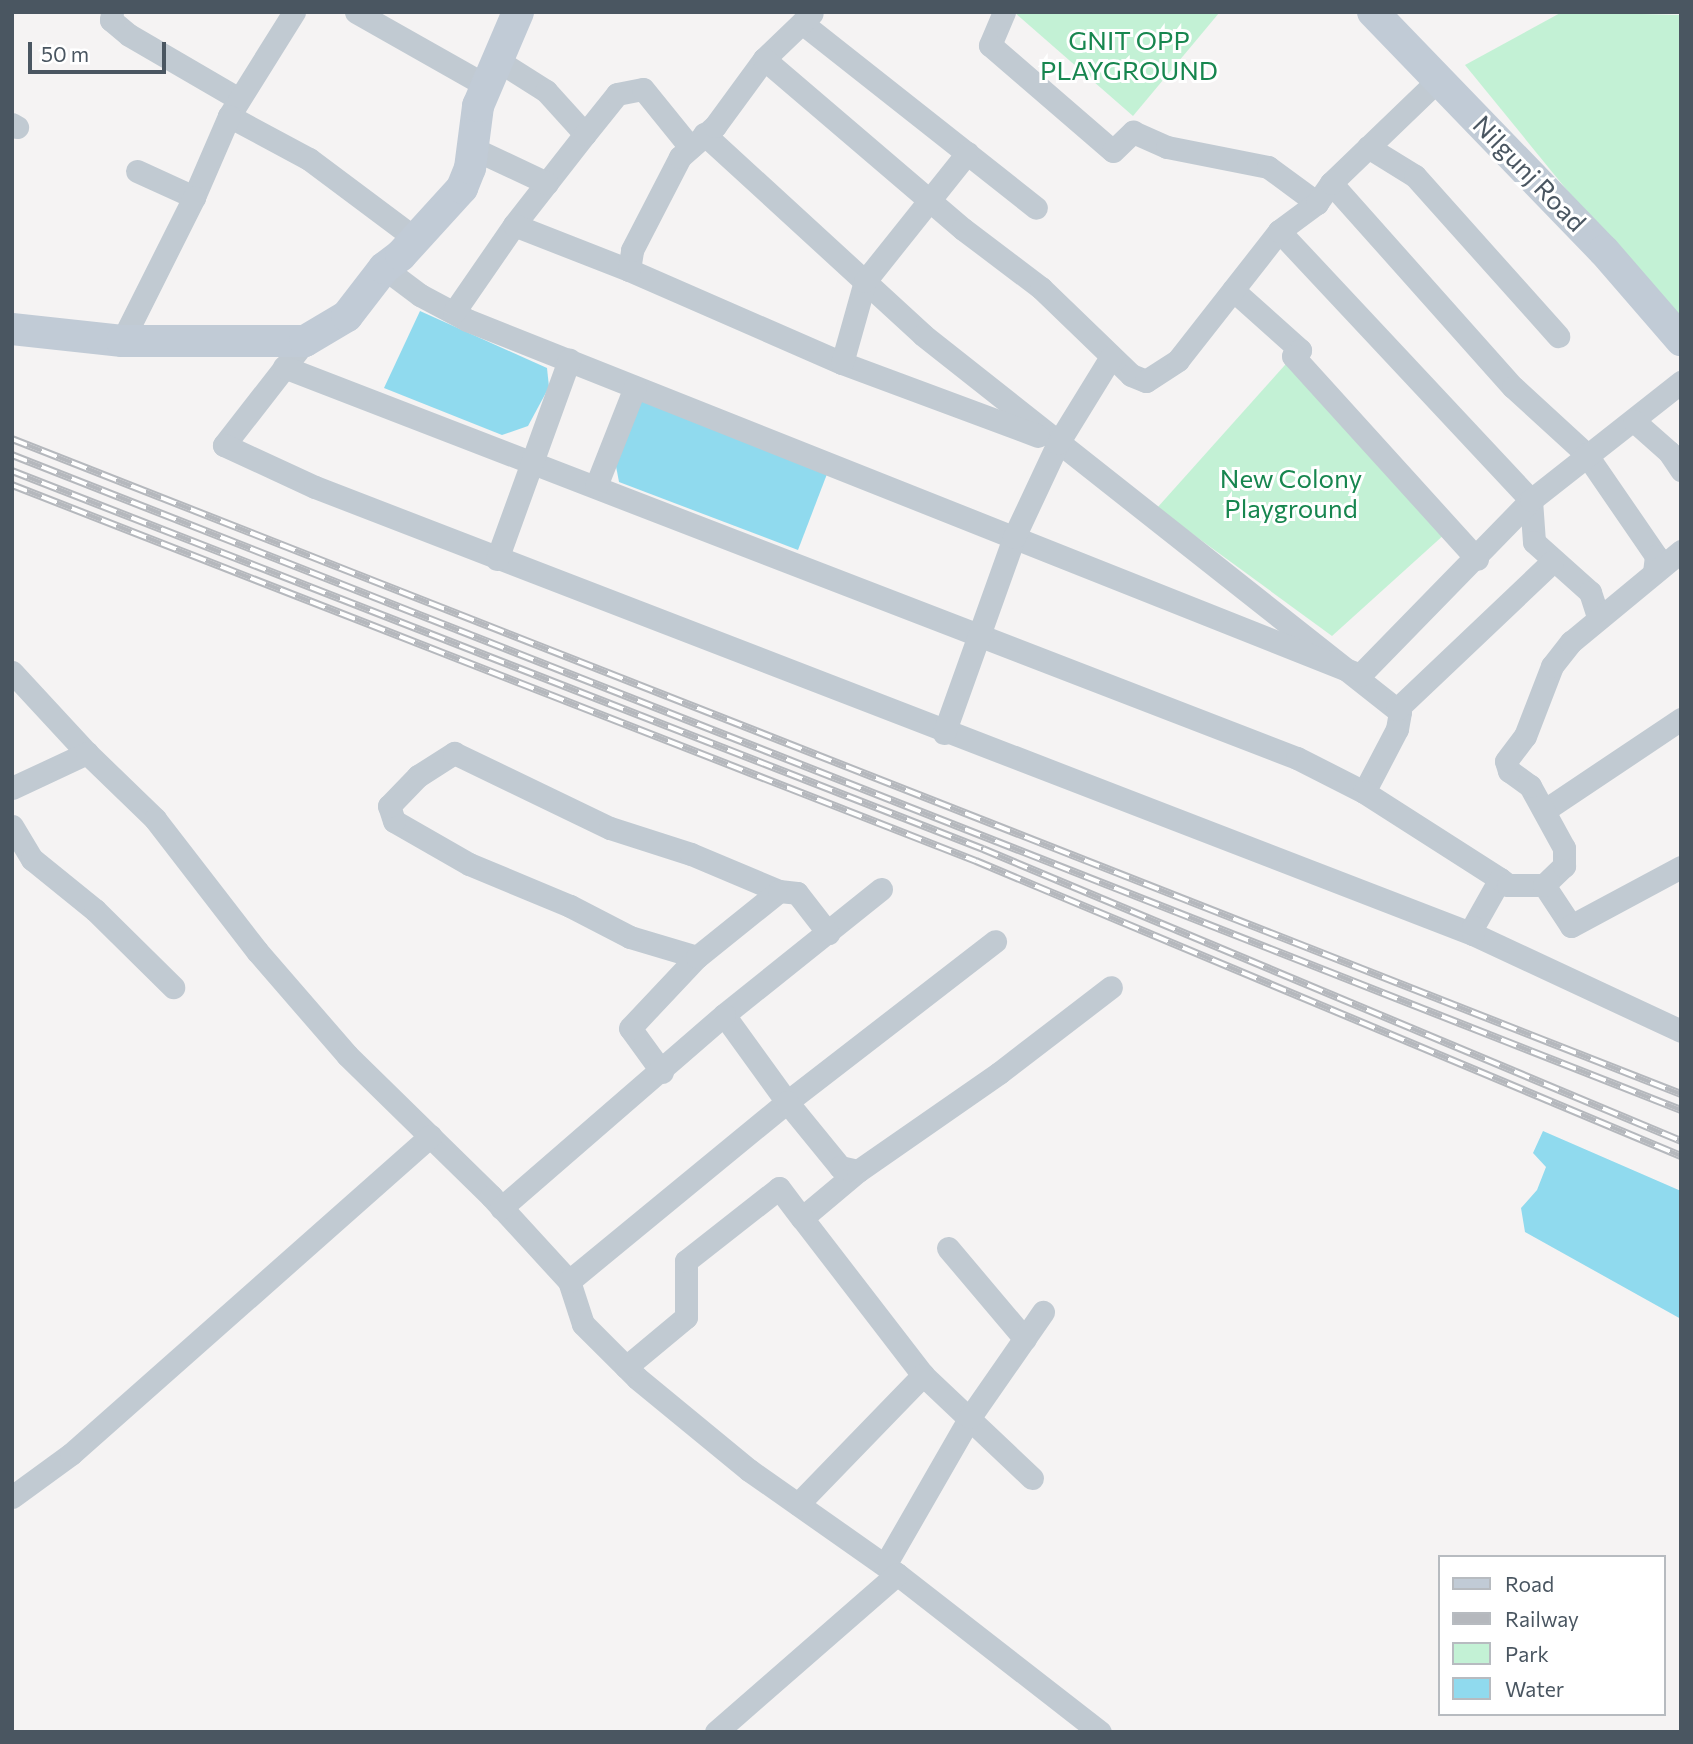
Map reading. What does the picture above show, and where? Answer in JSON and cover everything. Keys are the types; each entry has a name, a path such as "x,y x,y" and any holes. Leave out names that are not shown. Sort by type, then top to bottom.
{"street":[{"path":"112,12 111,20 128,35 309,159 416,239"},
{"path":"122,341 194,197 234,108 294,12"},
{"path":"356,12 491,72 547,92 585,134"},
{"path":"519,12 491,72 470,147 470,168 462,188 416,239 384,268 347,316 305,341 224,445 315,487 497,559 944,733 1473,934 1681,1031"},
{"path":"1004,12 990,45 1113,151 1133,132 1167,147 1268,167 1317,203"},
{"name":"Nilgunj Road","path":"1374,12 1604,251 1681,340"},
{"path":"629,270 632,250 652,209 697,140 730,109 764,59 807,18 1036,208"},
{"path":"764,59 932,201 1041,288 1111,358 1146,381 1178,360 1279,231 1317,203 1331,183 1439,79"},
{"path":"454,312 514,225 617,94 643,89 697,140 865,284 1058,443 1360,676 1397,709 1401,720 1364,792"},
{"path":"470,147 547,183"},
{"path":"1368,147 1415,176 1559,336"},
{"path":"842,363 865,284 967,153"},
{"path":"137,171 194,197"},
{"path":"1331,183 1513,387 1586,454 1656,556 1654,573"},
{"path":"514,225 629,270 842,363 1058,443"},
{"path":"1279,231 1531,500 1534,542 1552,562 1590,592 1599,619"},
{"path":"384,268 454,312 635,387 1360,676"},
{"path":"1233,290 1300,350 1293,356 1477,559"},
{"path":"12,329 122,341 305,341"},
{"path":"944,733 1014,537 1058,443 1111,358"},
{"path":"497,559 569,360"},
{"path":"284,367 1297,758 1364,792 1508,885 1544,885 1564,866 1566,858 1545,810 1530,786 1509,771 1506,761 1525,736 1552,666 1571,642 1681,551"},
{"path":"1360,676 1477,559 1531,500 1586,454 1634,421 1681,382"},
{"path":"596,486 635,387"},
{"path":"1634,421 1669,452 1681,470"},
{"path":"1397,709 1552,562"},
{"path":"12,672 155,819 257,951 347,1055 501,1208 569,1281 583,1324 626,1367 748,1469 891,1570 1100,1732"},
{"path":"1545,810 1681,719"},
{"path":"12,788 87,752"},
{"path":"697,957 630,937 570,906 469,864 394,821 389,806 418,776 454,753 610,828 691,854 779,891 797,892 828,933"},
{"path":"12,826 32,859 95,909 173,987"},
{"path":"1544,885 1572,926 1681,867"},
{"path":"1473,934 1473,927 1500,879"},
{"path":"501,1208 724,1016 881,889"},
{"path":"662,1072 630,1028 697,957 779,891"},
{"path":"569,1281 787,1102 995,941"},
{"path":"802,1218 858,1171 999,1073 1111,987"},
{"path":"724,1016 787,1102 840,1167 858,1171"},
{"path":"12,1497 71,1454 430,1136"},
{"path":"626,1367 686,1317 686,1261 779,1188 923,1375 1031,1478"},
{"path":"948,1248 1025,1339"},
{"path":"716,1732 891,1570 970,1417 1043,1312"},
{"path":"798,1504 923,1375"}],"green space":[{"name":"GNIT OPP PLAYGROUND","path":"1014,12 1219,12 1219,13 1133,116"},
{"path":"1562,12 1681,15 1681,330 1465,65"},
{"name":"New Colony Playground","path":"1293,356 1446,533 1332,636 1157,508"}],"water":[{"path":"420,311 547,368 549,387 528,426 502,435 384,388"},
{"path":"643,400 827,474 798,550 619,482 615,461 635,405"},
{"path":"1543,1131 1681,1191 1681,1319 1525,1232 1521,1208 1537,1190 1546,1167 1533,1153"}],"railway":[{"path":"12,439 1681,1094"},
{"path":"12,455 1681,1110"},
{"path":"12,471 983,849 1681,1141"},
{"path":"12,485 976,861 1681,1156"}]}
